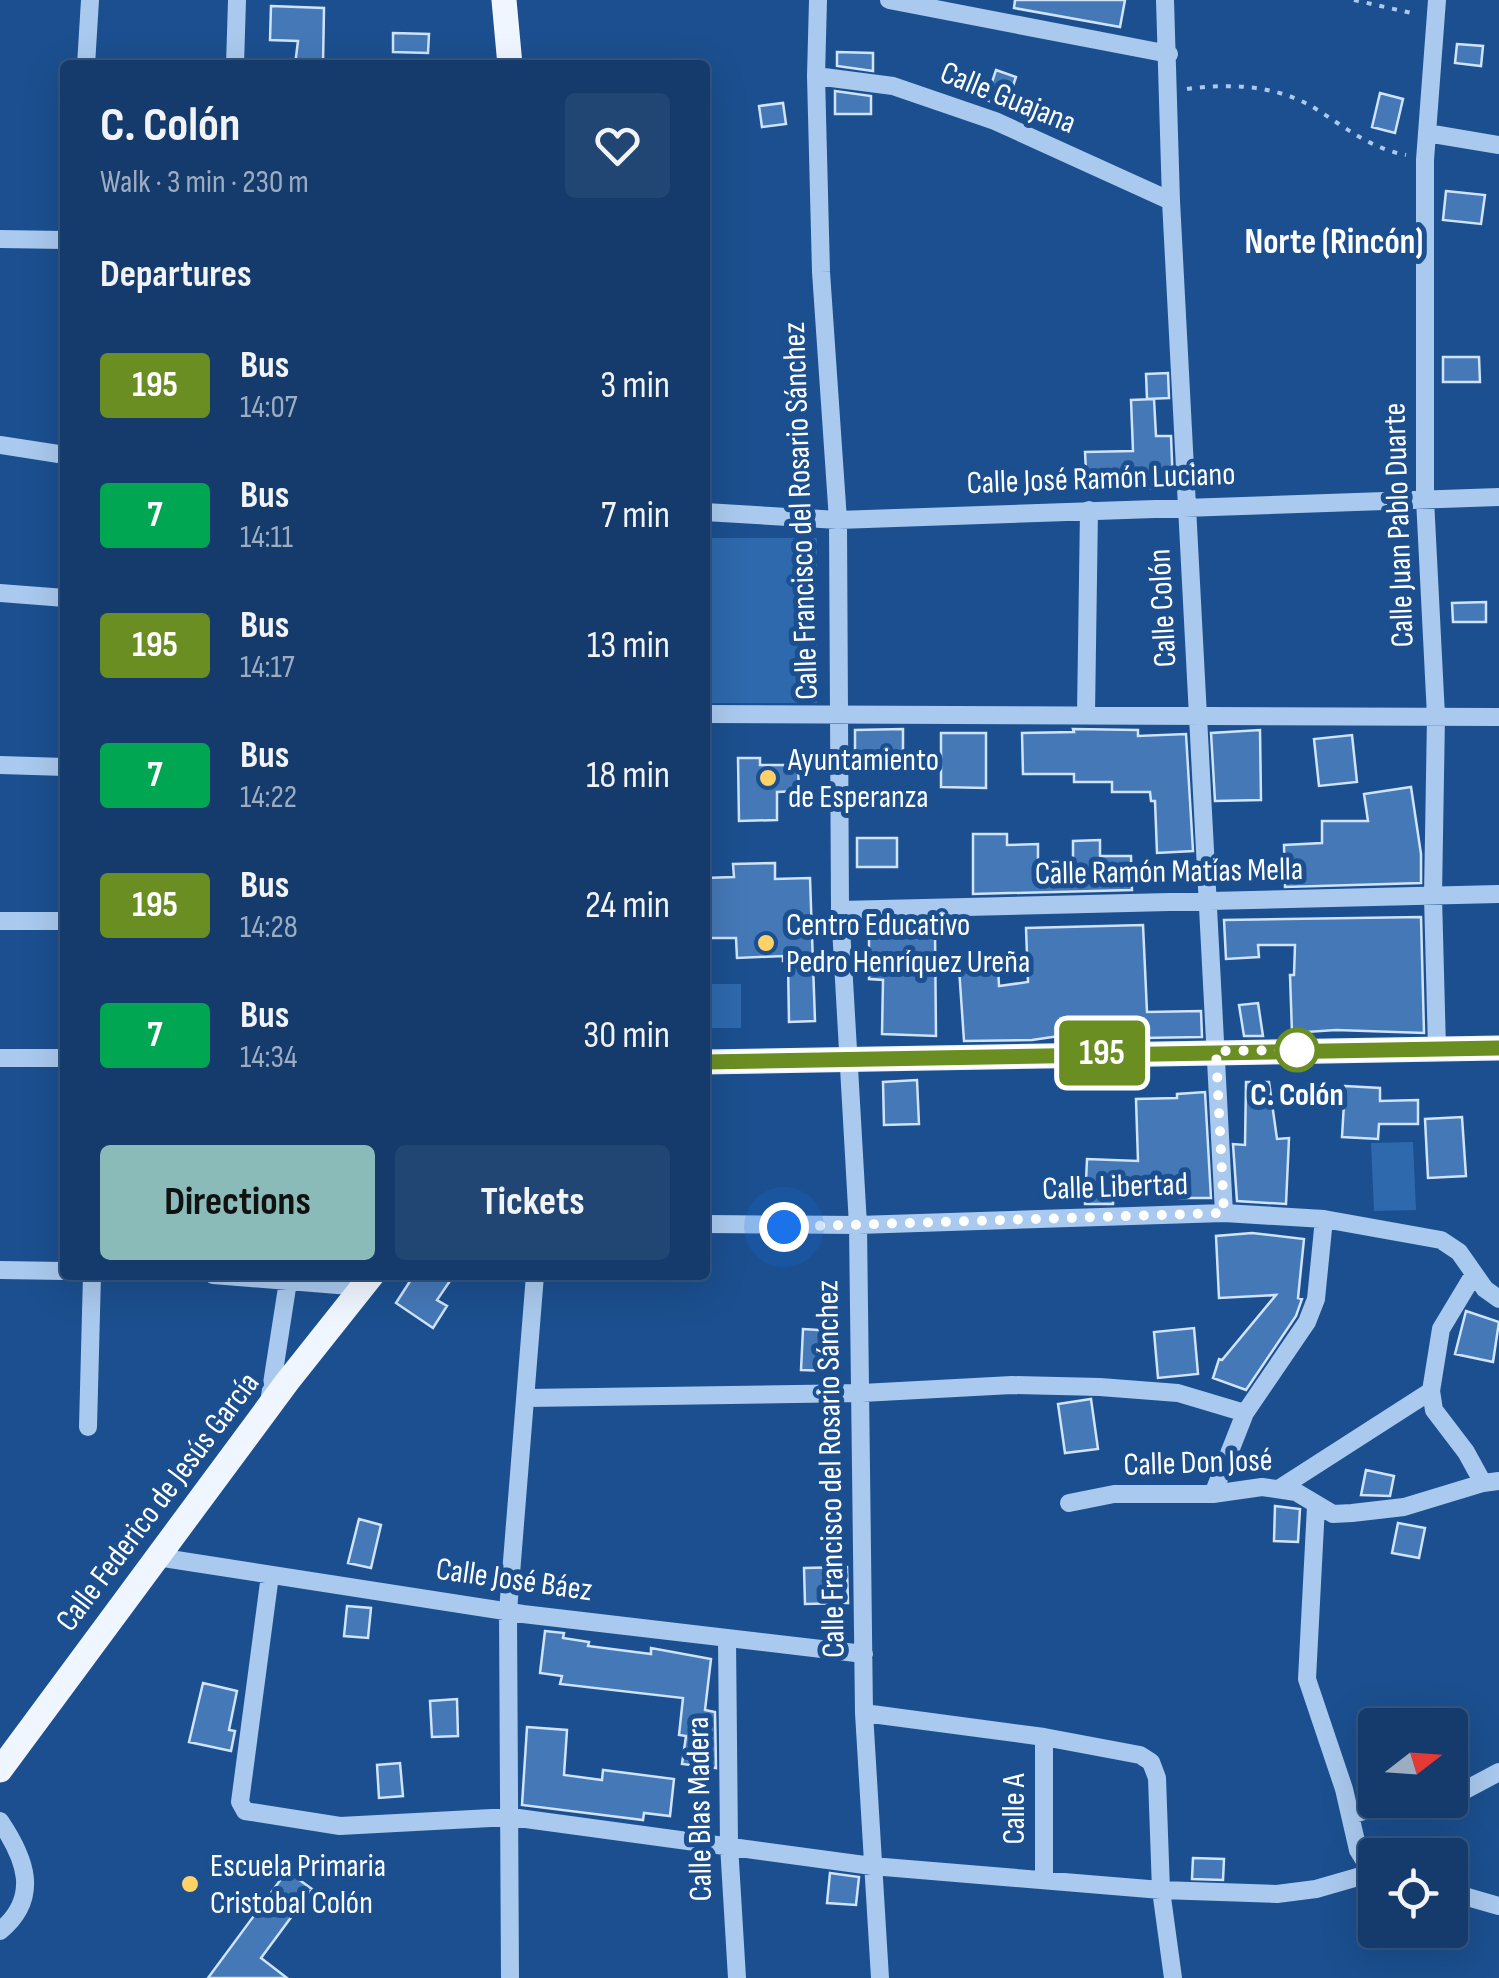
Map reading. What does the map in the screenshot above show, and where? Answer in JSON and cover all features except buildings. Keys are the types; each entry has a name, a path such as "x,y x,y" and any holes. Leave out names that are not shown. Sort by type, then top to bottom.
{"main road":[{"path":"504,0 510,60"},
{"path":"710,1062 1499,1048"},
{"name":"Calle Federico de Jesús García","path":"0,1770 367,1281"}],"street":[{"path":"86,60 90,0"},
{"path":"236,0 236,60"},
{"name":"Calle Francisco del Rosario Sánchez","path":"818,0 821,272 838,520 840,910 858,1225 864,1712 880,1978"},
{"path":"888,0 1168,54"},
{"name":"Calle Colón","path":"1166,0 1171,201 1224,1213"},
{"name":"Calle Juan Pablo Duarte","path":"1436,9 1425,160 1425,499 1436,716 1437,1049"},
{"name":"Calle Guajana","path":"816,76 893,86 996,121 1171,201"},
{"path":"1426,133 1499,145"},
{"path":"0,238 60,240"},
{"path":"0,445 60,454"},
{"name":"Calle José Ramón Luciano","path":"710,512 838,520 1499,497"},
{"path":"1086,714 1089,510"},
{"path":"0,593 60,598"},
{"path":"710,714 1499,717"},
{"path":"0,766 60,767"},
{"name":"Calle Ramón Matías Mella","path":"840,910 1499,894"},
{"path":"0,921 60,921"},
{"path":"0,1058 60,1058"},
{"name":"Calle Libertad","path":"710,1224 858,1225 1224,1213 1324,1219 1441,1240 1459,1252 1485,1289 1499,1300"},
{"path":"1213,1494 1245,1413 1307,1322 1316,1299 1324,1219"},
{"path":"0,1270 60,1271"},
{"path":"1474,1274 1441,1329 1431,1391 1434,1410 1491,1482"},
{"path":"88,1427 92,1280"},
{"path":"268,1408 289,1280"},
{"path":"510,1978 508,1612 535,1280"},
{"path":"527,1398 862,1393 1012,1385 1178,1393 1245,1413"},
{"path":"1280,1488 1431,1391"},
{"name":"Calle Don José","path":"1069,1503 1143,1492 1213,1494 1262,1487 1296,1492 1333,1514 1404,1507 1491,1482"},
{"path":"1316,1506 1307,1678 1358,1850"},
{"name":"Calle José Báez","path":"157,1557 508,1612 864,1654"},
{"path":"270,1575 242,1807 245,1811 340,1826 510,1817 872,1866 1161,1890 1278,1894 1316,1890 1358,1877"},
{"name":"Calle Blas Madera","path":"727,1638 728,1845 737,1978"},
{"path":"864,1712 1044,1737 1140,1755 1151,1762 1156,1778 1161,1890 1173,1978"},
{"name":"Calle A","path":"1044,1737 1044,1880"},
{"path":"1468,1788 1499,1772"},
{"path":"1350,1815 1358,1813"},
{"path":"0,1822 20,1851 27,1884 12,1921 0,1931"},
{"path":"1468,1897 1499,1906"},
{"path":"499,1978 510,1950"}],"path":[{"path":"1354,0 1436,9"},
{"path":"1169,92 1208,87 1265,89 1312,106 1364,143 1425,160"}],"shaded area":[{"path":"710,538 817,538 817,703 710,703"},
{"path":"710,984 741,984 741,1028 710,1028"},
{"path":"1413,1142 1416,1210 1374,1211 1371,1143"}],"bus line":[{"name":"195","path":"710,1062 1499,1048"}],"place":[{"name":"Ayuntamiento de Esperanza","path":"768,778"},
{"name":"Centro Educativo Pedro Henríquez Ureña","path":"766,943"},
{"name":"C. Colón","path":"1297,1050"},
{"name":"Escuela Primaria Cristobal Colón","path":"190,1884"}],"district":[{"name":"Norte (Rincón)","path":"1334,242"}],"route":[{"path":"784,1227 1224,1213 1216,1051 1297,1050"}]}
